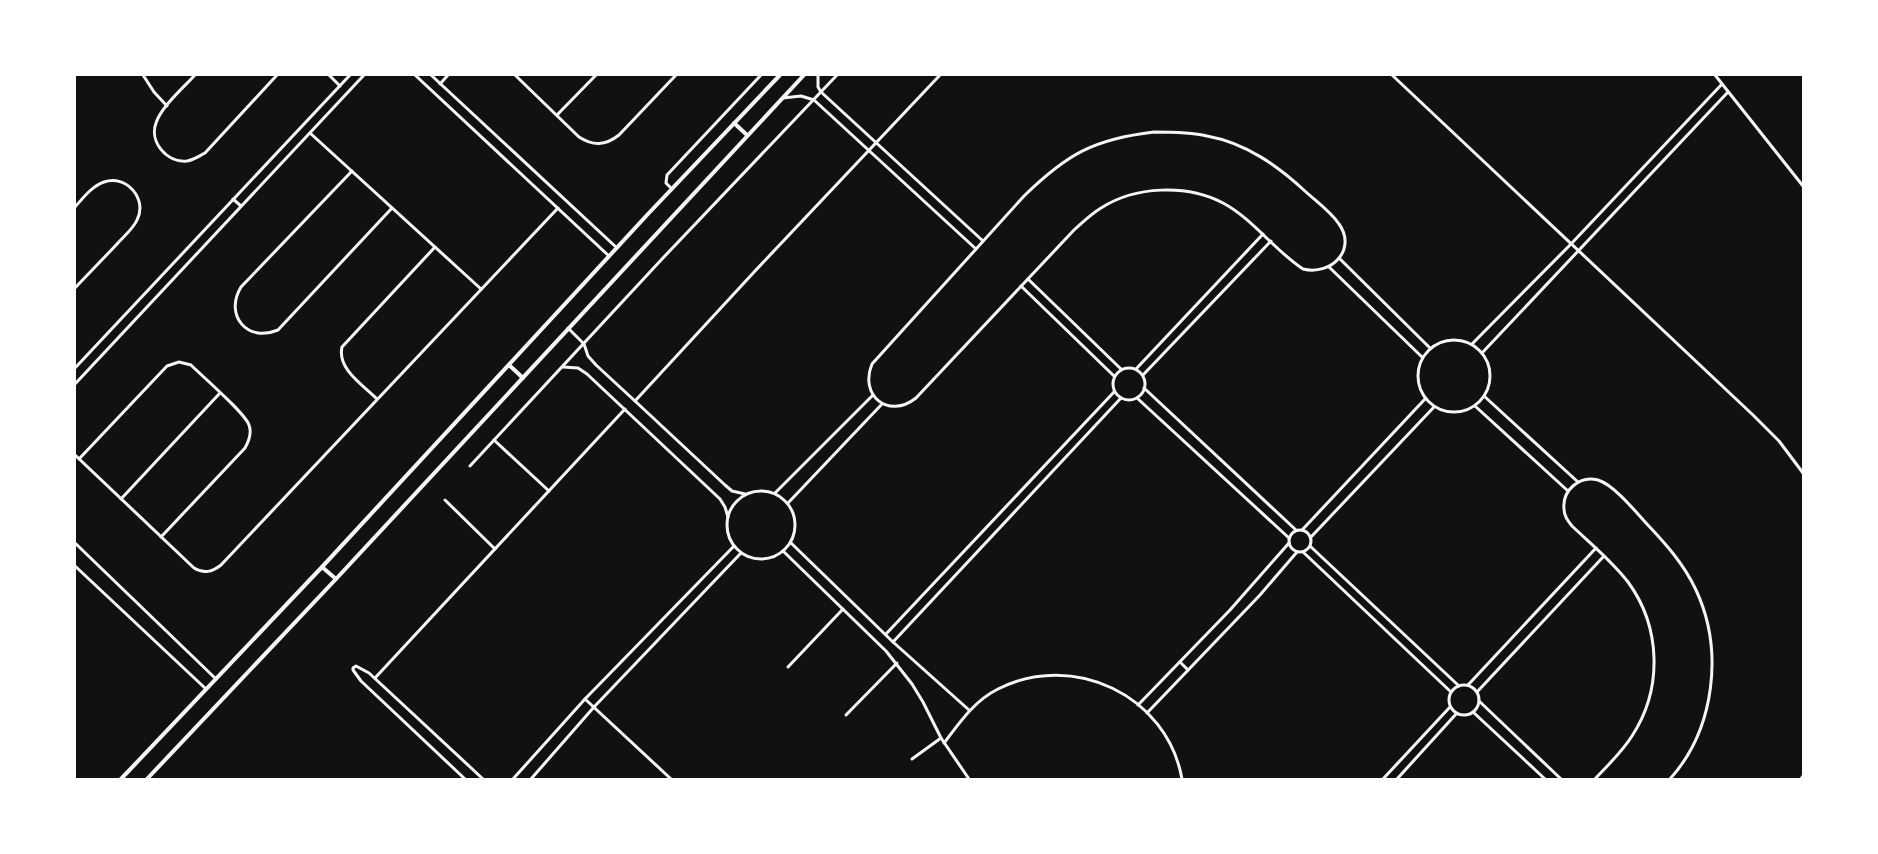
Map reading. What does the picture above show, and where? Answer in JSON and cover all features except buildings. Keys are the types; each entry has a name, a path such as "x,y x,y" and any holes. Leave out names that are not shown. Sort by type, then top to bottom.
{"street":[{"path":"143,75 154,92 167,106"},
{"path":"195,75 158,116 155,124 154,134 162,151 169,157 178,160 188,161 197,158 204,152 277,75"},
{"path":"329,75 340,86"},
{"path":"75,368 350,75"},
{"path":"75,384 364,75"},
{"path":"415,75 609,256"},
{"path":"431,75 617,248"},
{"path":"440,84 448,75"},
{"path":"557,115 596,75"},
{"path":"518,76 587,142 604,144 612,141 676,75"},
{"path":"672,189 666,183 667,175 761,75"},
{"path":"121,779 322,567 609,256 780,75"},
{"path":"147,779 336,579 804,75"},
{"path":"818,75 818,87 821,92 983,241"},
{"path":"470,466 662,259 837,75"},
{"path":"635,400 940,75"},
{"path":"1392,75 1773,435 1803,473"},
{"path":"1715,75 1803,186"},
{"path":"1472,344 1571,244 1722,84"},
{"path":"1482,353 1728,92"},
{"path":"783,98 801,96 814,100 976,249"},
{"path":"734,123 747,135"},
{"path":"1154,132 1184,133 1223,140 1245,148 1279,169 1340,225 1344,242 1339,258 1330,268 1312,271 1303,269 1263,234 1223,203 1209,198 1185,191 1164,190 1140,193 1109,203 1086,218 916,398 900,407 890,407 882,404 873,395 869,387 868,379 872,364 983,241 1046,174 1065,160 1108,140 1131,134 1154,132"},
{"path":"310,133 481,289"},
{"path":"352,171 241,287 236,294 235,309 241,324 247,329 262,334 278,330 392,208"},
{"path":"75,207 98,184 113,180 128,185 138,197 140,205 137,221 75,288"},
{"path":"234,199 241,206"},
{"path":"75,455 194,568 203,572 217,568 558,208"},
{"path":"1136,369 1263,234"},
{"path":"1143,375 1271,241"},
{"path":"377,399 343,365 342,347 434,247"},
{"path":"1339,258 1430,348"},
{"path":"1330,268 1422,357"},
{"path":"1028,279 1121,369"},
{"path":"1021,286 1114,376"},
{"path":"135,304 142,311"},
{"path":"568,328 584,344 591,361 635,400 724,486 745,494"},
{"path":"1450,339 1472,344 1482,353 1490,370 1488,388 1484,396 1474,406 1465,411 1454,413 1434,407 1425,399 1417,378 1418,367 1422,357 1439,342 1450,339"},
{"path":"79,459 163,371 173,364 185,363 191,366 220,393 245,418 250,430 248,442 245,448 161,537"},
{"path":"509,365 523,378"},
{"path":"562,367 573,367 583,370 720,499 728,517 728,532 734,546 741,553 749,557 767,559 783,552 790,543 796,523 788,503 775,493 760,490 745,494 734,504 728,517"},
{"path":"1126,367 1136,369 1143,375 1144,388 1137,398 1132,400 1121,398 1114,392 1112,386 1114,376 1126,367"},
{"path":"1144,388 1296,530"},
{"path":"886,634 1114,392"},
{"path":"121,499 220,393"},
{"path":"775,493 873,395"},
{"path":"1484,396 1578,482"},
{"path":"894,642 1121,398"},
{"path":"1137,398 1289,538"},
{"path":"1425,399 1303,529 1296,530 1289,538 1289,544 1292,549 1302,552 1310,546 1311,537 1434,407"},
{"path":"788,503 882,404"},
{"path":"1474,406 1568,491"},
{"path":"375,678 625,409"},
{"path":"494,440 549,491"},
{"path":"1595,779 1622,749 1640,723 1651,693 1654,661 1650,629 1639,599 1628,582 1566,518 1564,499 1568,491 1578,482 1585,480 1600,481 1608,485 1659,537 1686,571 1704,610 1712,652 1709,696 1697,736 1687,756 1670,779"},
{"path":"445,500 495,549"},
{"path":"1303,529 1311,537"},
{"path":"75,543 216,678"},
{"path":"790,543 969,710"},
{"path":"1138,706 1230,610 1289,544"},
{"path":"513,779 586,698 734,546"},
{"path":"1310,546 1459,686"},
{"path":"1468,686 1596,548"},
{"path":"783,552 897,664 923,702 944,743 969,779"},
{"path":"1147,713 1260,595 1297,552"},
{"path":"1302,552 1451,692"},
{"path":"531,779 594,707 741,553"},
{"path":"1477,692 1604,556"},
{"path":"75,566 206,689"},
{"path":"322,567 336,579"},
{"path":"788,667 843,609"},
{"path":"1180,662 1188,670"},
{"path":"846,715 897,664"},
{"path":"465,779 361,681 353,670 356,666 375,678 483,779"},
{"path":"944,743 969,710 989,694 1028,678 1061,674 1086,678 1110,687 1147,713 1169,742 1178,762 1182,779"},
{"path":"1479,701 1474,712 1466,715 1457,713 1450,707 1449,697 1451,692 1459,686 1468,686 1477,692 1479,701 1561,779"},
{"path":"586,698 671,779"},
{"path":"1383,779 1450,707"},
{"path":"1474,712 1545,779"},
{"path":"1397,779 1457,713"},
{"path":"912,759 941,738"}]}
